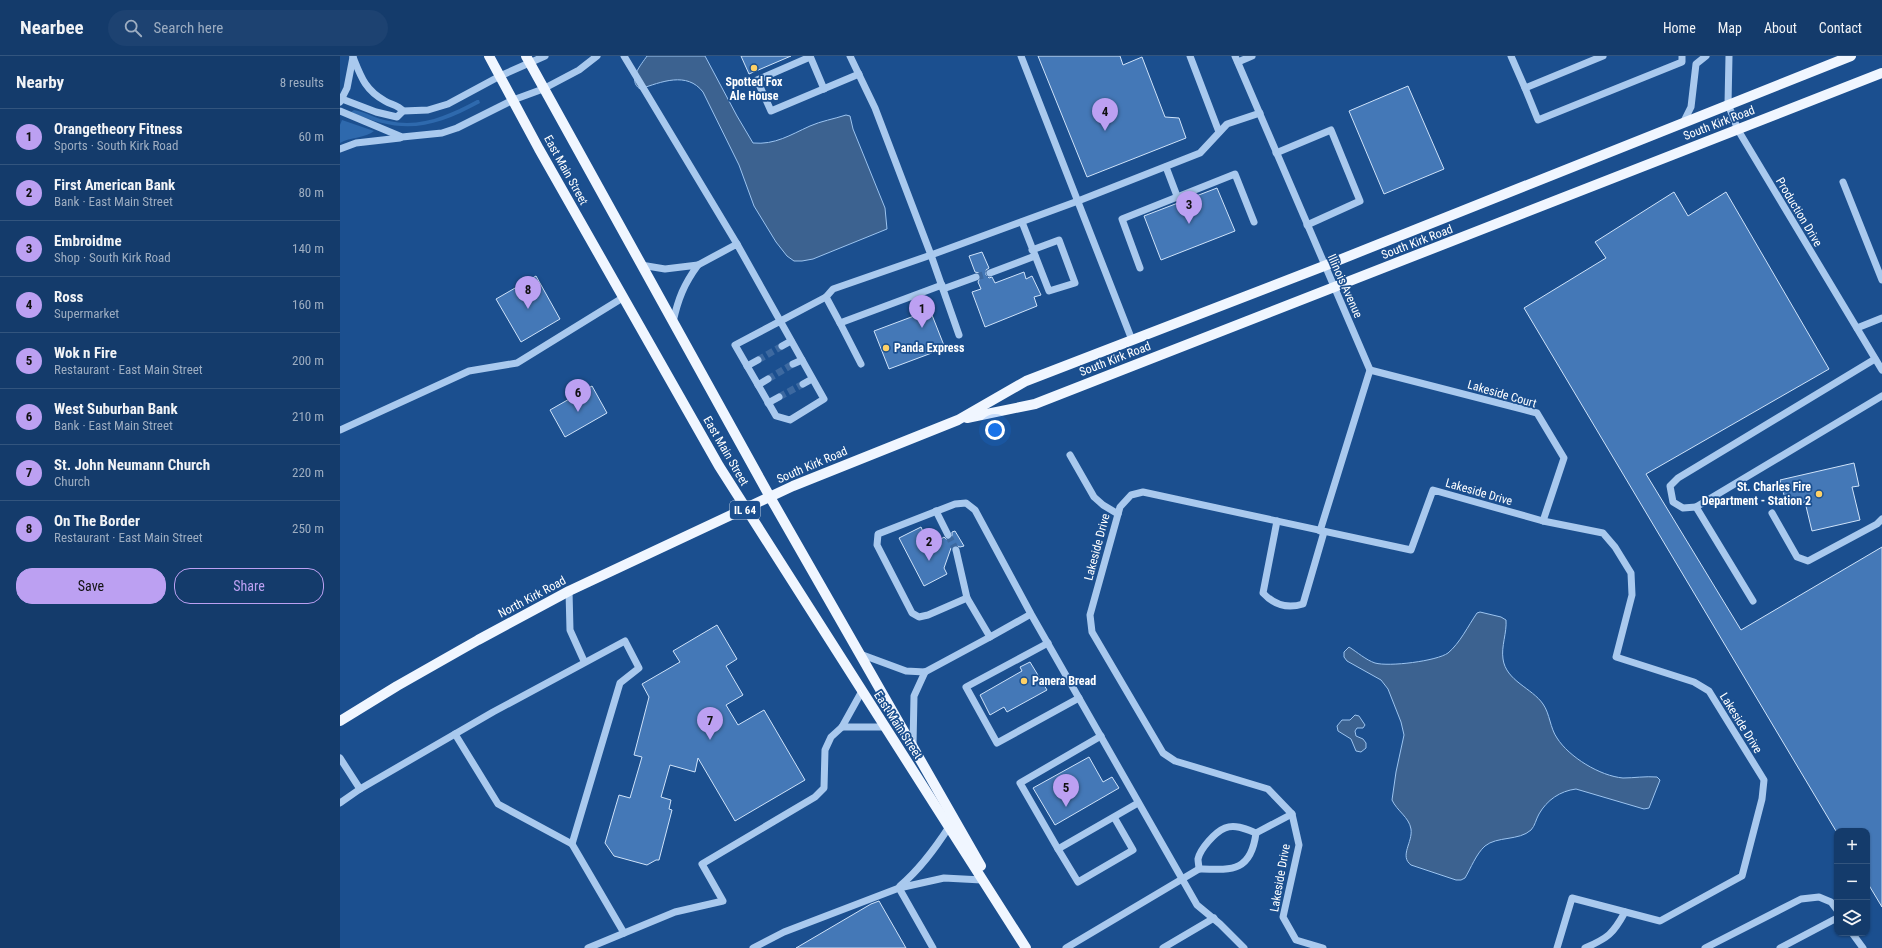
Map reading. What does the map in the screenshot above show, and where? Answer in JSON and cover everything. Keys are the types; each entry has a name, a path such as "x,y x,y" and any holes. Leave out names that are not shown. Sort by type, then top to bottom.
{"main road":[{"name":"East Main Street","path":"489,56 539,149 744,509 1027,948"},
{"name":"South Kirk Road","path":"744,509 958,420 1026,381 1324,266 1684,121 1851,56"},
{"name":"East Main Street","path":"528,60 770,497 913,745 1027,948"},
{"name":"South Kirk Road","path":"958,420 1035,404 1882,73"},
{"name":"North Kirk Road","path":"340,721 444,659 569,591 744,509"}],"street":[{"path":"353,56 368,89 382,100 400,107 404,111"},
{"path":"353,56 347,88 341,101 397,117 404,111 428,110 448,104 528,60 545,56"},
{"path":"340,149 356,143 442,133 457,128 513,100 543,89 579,70 596,56"},
{"path":"624,56 737,244 780,321 791,341 802,360 812,379 824,399 790,420 776,416 735,345 780,321 826,297 833,289 1022,222 1200,153 1228,124 1260,113"},
{"path":"824,89 810,56 757,80 771,111 824,89 858,74"},
{"path":"850,56 875,108 931,255 959,335"},
{"path":"1021,56 1132,340"},
{"path":"1190,56 1220,132"},
{"path":"1237,59 1252,56"},
{"path":"1511,56 1538,120 1682,62 1682,56"},
{"path":"1524,88 1603,56"},
{"path":"1684,121 1691,107 1696,64 1706,56"},
{"name":"Production Drive","path":"1729,56 1728,104 1738,130 1882,370"},
{"name":"Illinois Avenue","path":"1237,59 1324,266 1370,370"},
{"path":"340,112 402,138"},
{"path":"1276,153 1331,130 1360,201 1307,225"},
{"path":"1166,167 1177,196"},
{"path":"1140,268 1122,219 1177,196 1236,174 1254,222"},
{"path":"1843,182 1882,280"},
{"path":"990,272 1034,253 1059,240 1075,283 1049,292 1034,253 1022,222"},
{"path":"641,265 665,269 698,265 737,244"},
{"path":"673,322 679,297 688,278 698,265"},
{"path":"840,323 942,287 976,277"},
{"path":"340,430 468,371 517,363 624,297"},
{"path":"826,297 861,364"},
{"path":"1857,328 1882,318"},
{"path":"782,346 791,341"},
{"path":"1875,358 1678,478 1670,486 1673,502 1683,508 1696,508 1882,396"},
{"path":"747,366 758,360"},
{"path":"793,364 802,360"},
{"path":"1277,521 1263,593 1271,602 1293,607 1303,604 1322,531 1370,370"},
{"name":"Lakeside Court","path":"1370,370 1537,413 1564,458 1543,521"},
{"path":"758,385 768,379"},
{"path":"803,384 812,379"},
{"path":"768,403 779,397"},
{"path":"1070,455 1094,497 1103,505 1118,514"},
{"name":"Lakeside Drive","path":"1323,948 1296,940 1283,917 1299,845 1292,814 1268,789 1175,761 1163,753 1092,632 1090,615 1118,514 1120,507 1131,495 1143,492 1411,550 1433,490 1543,521 1603,533 1631,573 1632,595 1616,657 1694,682 1709,691 1764,780 1762,798 1742,876 1660,921 1572,898 1557,948"},
{"path":"967,598 928,615 919,617 912,613 876,545 878,534 955,504 966,503 975,510 1031,614 1197,905 1214,918 1244,948"},
{"path":"1696,508 1753,601"},
{"path":"936,512 948,535"},
{"path":"1772,513 1797,557 1808,561 1877,524 1882,519"},
{"path":"956,550 964,576 967,598 990,637"},
{"path":"569,591 570,630 584,661"},
{"path":"860,654 900,669 925,672 1031,614"},
{"path":"340,803 360,789 455,734 584,661 625,641 639,668 620,683 572,844"},
{"path":"1048,643 966,687 997,743 1079,698"},
{"path":"913,745 914,696 925,672"},
{"path":"588,948 675,912 723,901 702,864 815,797 824,788 825,750 831,737 842,727 862,691"},
{"path":"842,727 884,727"},
{"path":"455,734 498,804 572,844 624,933"},
{"path":"1101,736 1020,783 1078,882 1133,850 1114,817"},
{"path":"340,758 360,789"},
{"path":"1058,849 1138,803"},
{"path":"1199,869 1198,858 1202,851 1210,840 1224,828 1238,827 1256,833 1292,814"},
{"path":"898,888 917,872 930,856 949,827"},
{"path":"1066,948 1199,869 1221,870 1240,865 1251,855 1256,833"},
{"path":"753,948 784,932 898,888 944,878 982,880"},
{"path":"898,888 933,948"},
{"path":"1705,948 1801,899 1819,898 1831,902 1834,906"},
{"path":"1585,948 1605,939 1616,929 1625,912"},
{"path":"1163,948 1214,918"},
{"path":"1780,948 1834,920"},
{"path":"1854,936 1862,948"}],"shaded area":[{"path":"647,56 705,56 753,143 775,141 819,123 846,115 850,116 853,129 885,208 887,229 813,259 794,261 787,256 776,242 754,206 739,165 703,92 697,86 682,80 665,81 640,89 636,85 636,72"},
{"path":"479,100 480,103 447,119 417,126 386,124 351,112 354,110 384,120 412,123 434,119 456,111"},
{"path":"342,120 374,131 367,135 340,143 340,125"},
{"path":"1480,612 1501,617 1506,620 1506,630 1503,644 1503,659 1505,667 1514,679 1533,693 1543,704 1557,738 1569,752 1586,764 1605,774 1623,778 1657,777 1660,780 1649,808 1644,809 1576,789 1559,794 1550,800 1542,809 1534,827 1531,830 1520,836 1496,841 1485,846 1476,857 1465,878 1456,880 1411,865 1406,857 1411,829 1408,821 1392,800 1404,735 1401,722 1388,689 1381,680 1347,661 1344,657 1344,652 1349,647 1368,660 1382,664 1401,664 1424,661 1442,656 1452,649 1477,613"},
{"path":"1355,715 1359,716 1365,725 1363,728 1357,728 1355,731 1356,736 1363,739 1366,743 1366,748 1361,752 1356,751 1351,739 1338,731 1337,726 1342,720 1350,720"}],"building":[{"name":"Spotted Fox Ale House","path":"741,56 791,56 749,74"},
{"path":"1038,56 1120,56 1123,65 1142,57 1165,117 1179,118 1186,138 1087,177"},
{"path":"1408,86 1444,169 1384,194 1349,111"},
{"path":"1217,188 1235,231 1161,260 1144,216"},
{"path":"1674,192 1688,216 1726,192 1829,369 1646,474 1741,630 1882,547 1882,907 1870,887 1870,828 1834,828 1524,308 1606,258 1595,242"},
{"path":"982,252 989,268 986,270 986,275 989,278 992,277 995,283 1024,272 1026,279 1032,276 1041,295 1034,297 1037,306 985,327 972,292 981,289 978,282 981,276 979,273 975,272 969,256"},
{"path":"536,276 560,319 521,342 496,299"},
{"path":"930,310 945,348 889,369 874,331"},
{"path":"592,386 607,413 565,437 550,410"},
{"name":"St. Charles Fire Department - Station 2","path":"1854,463 1859,486 1852,487 1860,520 1812,531 1805,502 1787,506 1780,480"},
{"path":"921,527 924,534 941,539 944,537 947,540 952,538 952,532 955,531 964,546 960,547 955,545 951,548 944,568 947,574 924,586 899,538"},
{"path":"717,625 737,659 726,666 743,695 726,705 738,725 764,710 805,780 735,821 698,758 695,772 670,765 661,797 671,800 669,809 672,810 659,860 647,865 614,856 605,843 619,795 630,798 642,757 634,755 649,697 642,684 680,662 673,651"},
{"name":"Panera Bread","path":"1030,662 1047,690 1007,712 1004,707 990,715 980,695 1022,671 1020,667"},
{"path":"1089,757 1103,782 1112,777 1119,788 1055,825 1033,788"},
{"path":"879,901 906,948 796,948 871,904"}],"tunnel":[{"path":"976,277 990,273"},
{"path":"758,360 782,346"},
{"path":"768,379 793,364"},
{"path":"779,397 803,384"},
{"path":"948,535 956,550"}],"place":[{"name":"Spotted Fox Ale House","path":"754,68"},
{"name":"Ross","path":"1105,131"},
{"name":"Embroidme","path":"1189,224"},
{"name":"On The Border","path":"528,309"},
{"name":"Orangetheory Fitness","path":"922,328"},
{"name":"Panda Express","path":"886,348"},
{"name":"West Suburban Bank","path":"578,412"},
{"name":"St. Charles Fire Department - Station 2","path":"1819,494"},
{"name":"First American Bank","path":"929,561"},
{"name":"Panera Bread","path":"1024,681"},
{"name":"St. John Neumann Church","path":"710,740"},
{"name":"Wok n Fire","path":"1066,807"}]}
